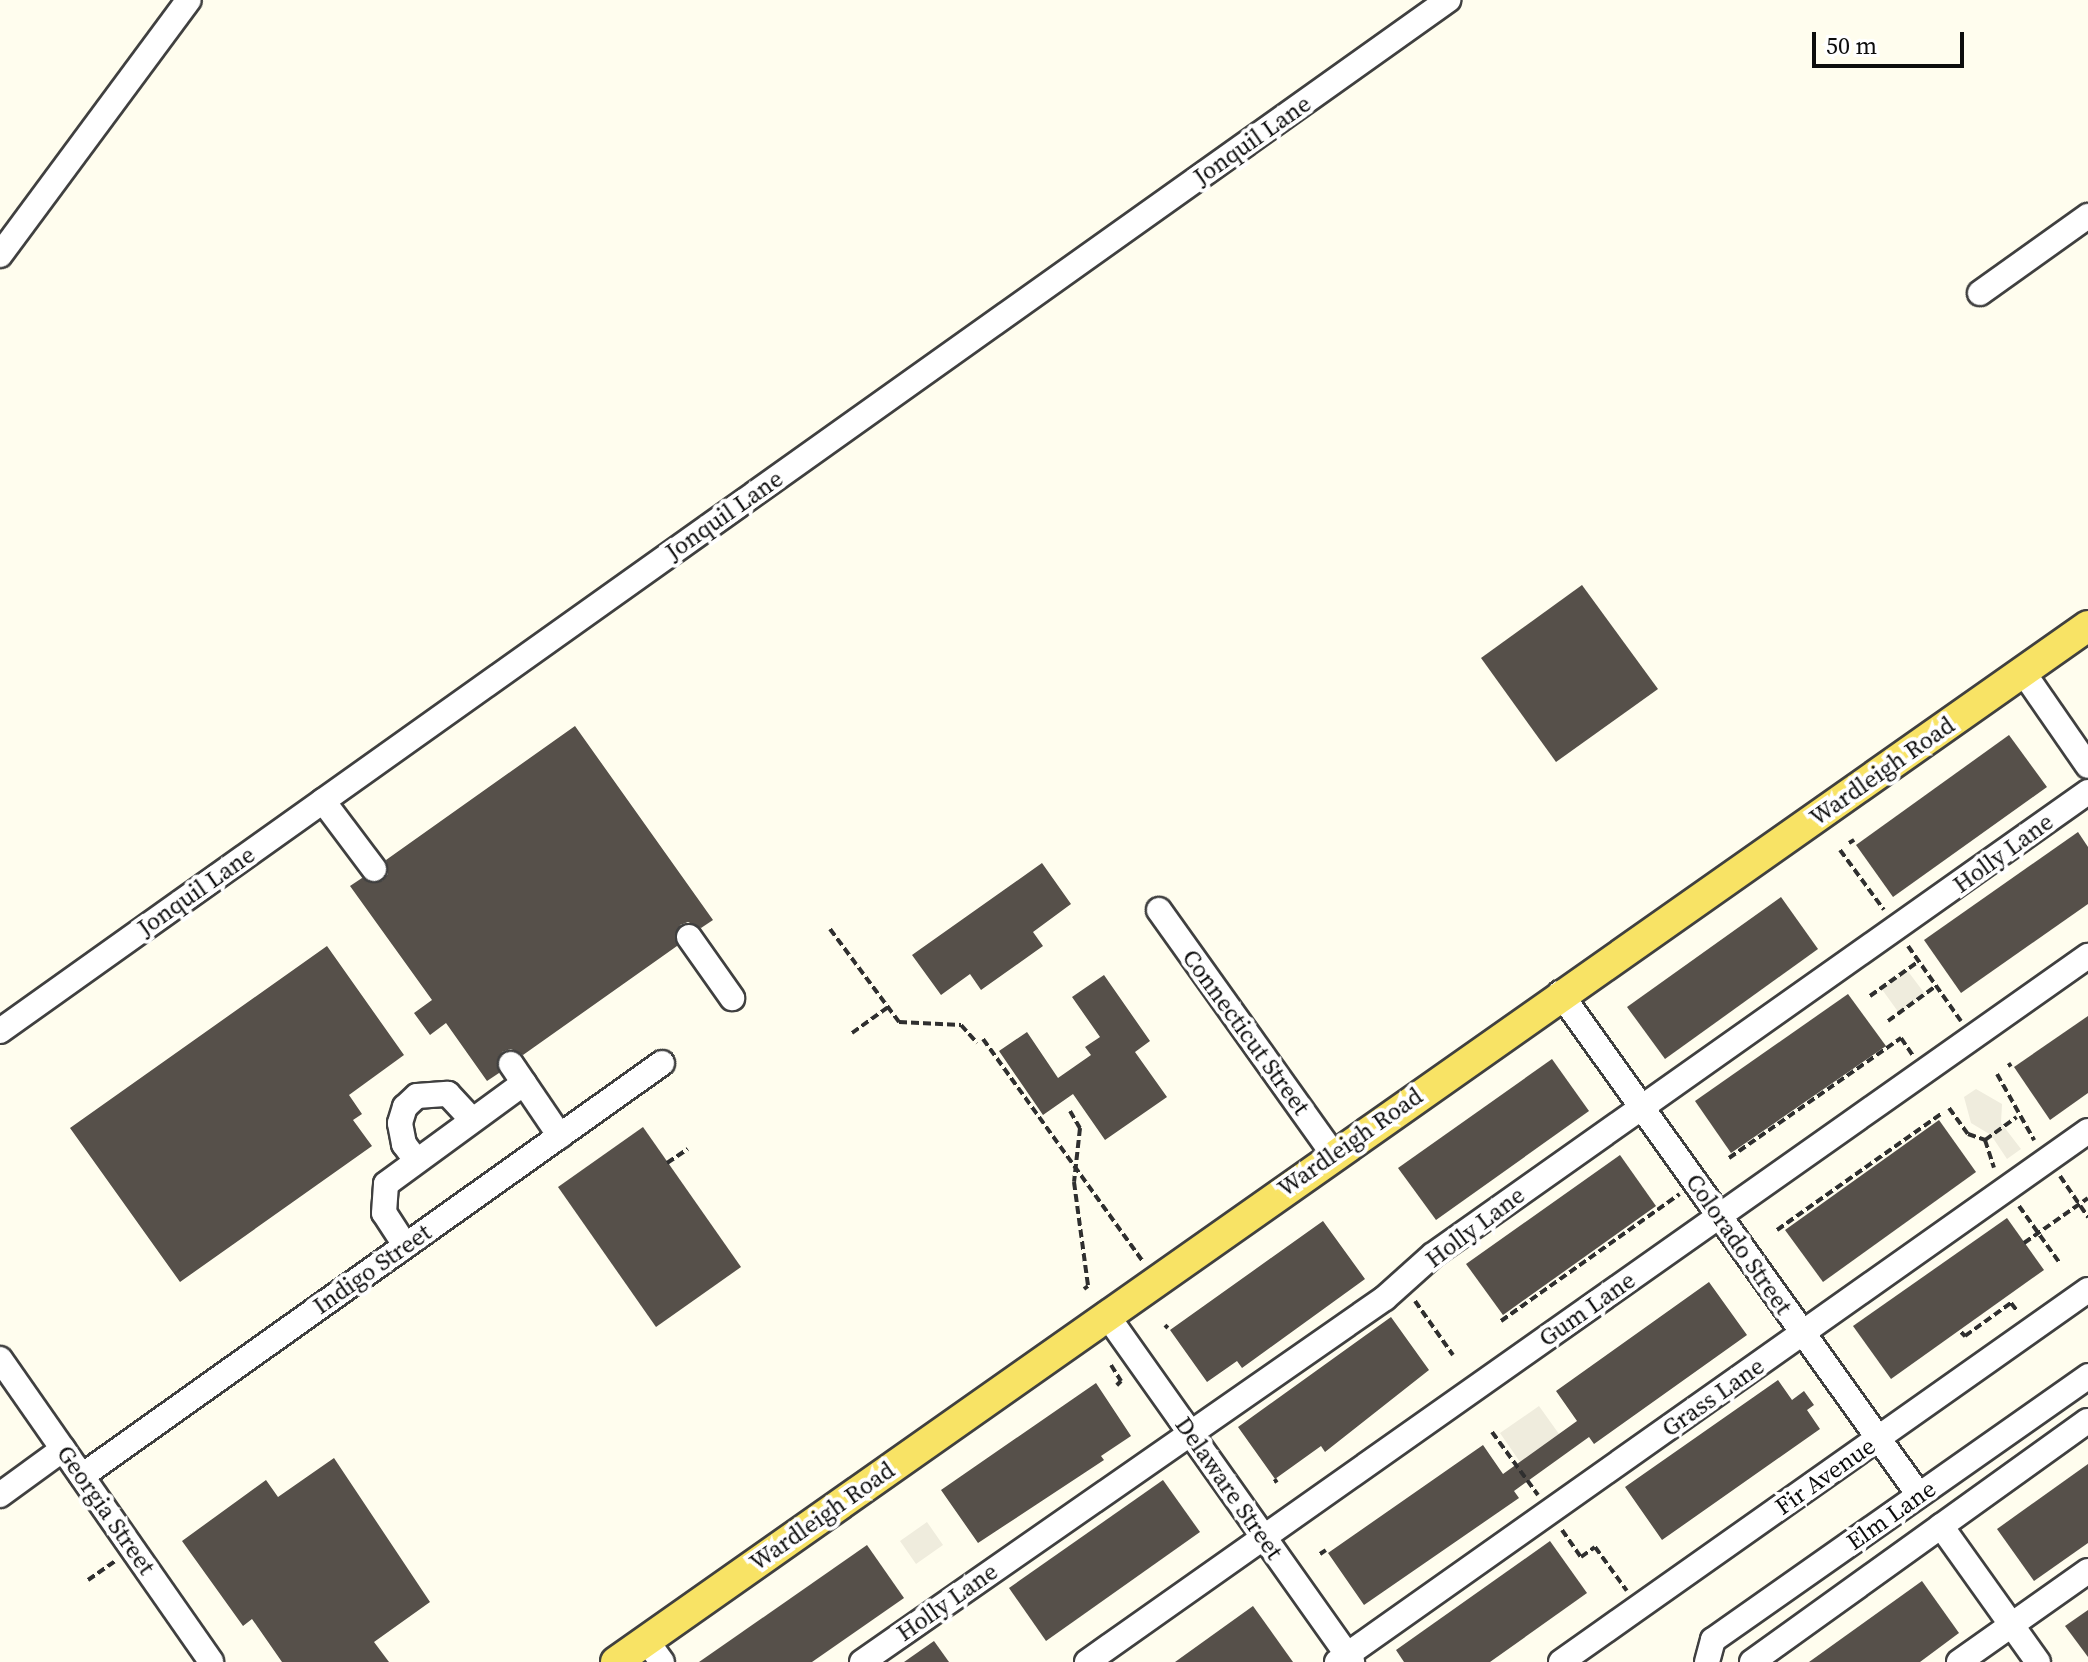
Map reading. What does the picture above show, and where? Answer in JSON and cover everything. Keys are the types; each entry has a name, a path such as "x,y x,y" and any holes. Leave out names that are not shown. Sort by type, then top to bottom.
{"main road":[{"name":"Wardleigh Road","path":"616,1662 654,1651 1106,1314 2088,626"}],"street":[{"path":"0,255 189,0"},
{"name":"Jonquil Lane","path":"0,1031 1448,0"},
{"path":"1980,293 2088,216"},
{"path":"2023,672 2088,766"},
{"name":"Holly Lane","path":"862,1662 1189,1431 1385,1298 1433,1255 1641,1106 1846,967 2088,792"},
{"path":"323,801 374,869"},
{"name":"Connecticut Street","path":"1159,910 1333,1154"},
{"path":"689,937 732,998"},
{"name":"Gum Lane","path":"1087,1662 2088,956"},
{"name":"Colorado Street","path":"1560,993 1919,1495"},
{"name":"Indigo Street","path":"82,1476 662,1063"},
{"path":"405,1245 387,1220 383,1198 386,1184 472,1120 518,1074 560,1136"},
{"path":"416,1160 404,1144 400,1123 405,1107 417,1096 448,1094 472,1120"},
{"name":"Grass Lane","path":"1346,1660 2088,1131"},
{"name":"Fir Avenue","path":"1561,1662 2088,1290"},
{"name":"Delaware Street","path":"1106,1314 1264,1537 1346,1660"},
{"name":"Georgia Street","path":"0,1359 211,1662"},
{"name":"Elm Lane","path":"1707,1662 1713,1640 2088,1376"},
{"name":"Elm Lane","path":"1752,1662 2088,1421"},
{"path":"0,1495 63,1449"},
{"path":"1941,1526 2038,1662"},
{"path":"1959,1662 2088,1571"}],"path":[{"path":"1840,850 1884,910"},
{"path":"830,929 899,1022 961,1025 977,1043"},
{"path":"1907,944 1964,1026"},
{"path":"1870,996 1919,961"},
{"path":"1888,1021 1936,986"},
{"path":"852,1033 888,1007"},
{"path":"1729,1158 1901,1038 1917,1061"},
{"path":"983,1039 1143,1262"},
{"path":"1997,1074 2017,1117 2034,1140"},
{"path":"1949,1108 1968,1134 1985,1140"},
{"path":"1070,1111 1080,1128 1076,1167 1088,1286 1084,1289"},
{"path":"1777,1230 1941,1114"},
{"path":"1985,1140 2017,1117"},
{"path":"1985,1140 1994,1168"},
{"path":"667,1163 688,1149"},
{"path":"2059,1175 2088,1217"},
{"path":"1501,1321 1686,1191"},
{"path":"2024,1243 2088,1198"},
{"path":"2016,1203 2059,1262"},
{"path":"1410,1294 1453,1355"},
{"path":"1961,1332 1965,1336 2011,1303"},
{"path":"1111,1365 1121,1381 1117,1385"},
{"path":"1492,1432 1538,1495"},
{"path":"1559,1525 1581,1557 1595,1547 1639,1607"},
{"path":"1320,1554 1326,1550"}],"shaded area":[{"path":"1907,970 1925,994 1899,1013 1881,988"},
{"path":"1976,1089 2002,1104 2001,1123 2021,1149 2007,1159 1991,1135 1971,1123 1964,1097"},
{"path":"1539,1406 1559,1434 1520,1462 1500,1433"},
{"path":"927,1522 943,1545 916,1564 900,1541"}],"building":[{"path":"1582,585 1658,689 1556,762 1481,658"},
{"path":"575,726 713,920 701,928 688,922 680,925 677,946 523,1055 511,1049 502,1052 499,1073 487,1081 446,1023 430,1035 414,1013 432,1000 350,886 362,878 382,881 388,874 386,860"},
{"path":"2009,735 2047,787 1893,897 1856,845"},
{"path":"2078,832 2088,847 2088,904 1961,993 1924,940"},
{"path":"1042,863 1071,904 1033,932 1043,946 981,990 970,974 941,995 912,955"},
{"path":"1781,897 1818,949 1665,1059 1627,1007"},
{"path":"327,946 404,1055 349,1095 362,1114 353,1120 372,1146 180,1282 70,1128"},
{"path":"1104,975 1150,1041 1135,1052 1167,1097 1105,1140 1073,1094 1043,1115 999,1051 1027,1032 1058,1078 1091,1055 1085,1047 1100,1037 1072,997"},
{"path":"1848,994 1886,1046 1731,1153 1695,1101"},
{"path":"2088,1016 2088,1093 2050,1120 2014,1067"},
{"path":"1552,1059 1589,1111 1436,1220 1398,1168"},
{"path":"1939,1120 1976,1172 1823,1282 1785,1230"},
{"path":"643,1127 741,1267 656,1327 558,1187"},
{"path":"1620,1155 1656,1206 1503,1315 1466,1264"},
{"path":"2007,1218 2044,1270 1891,1379 1853,1326"},
{"path":"1323,1221 1365,1279 1242,1368 1237,1361 1207,1382 1170,1330"},
{"path":"1709,1282 1747,1335 1594,1444 1589,1437 1514,1491 1519,1498 1364,1605 1328,1553 1483,1445 1503,1474 1577,1421 1556,1391"},
{"path":"1391,1317 1429,1370 1325,1452 1321,1446 1275,1479 1238,1427"},
{"path":"1778,1380 1792,1400 1804,1391 1814,1405 1807,1410 1820,1429 1662,1540 1625,1487"},
{"path":"1096,1383 1131,1436 1101,1456 1104,1460 978,1543 941,1490"},
{"path":"334,1458 430,1602 374,1642 389,1662 282,1662 252,1619 243,1626 182,1541 266,1480 278,1497"},
{"path":"2088,1464 2088,1543 2034,1581 1997,1529"},
{"path":"1163,1480 1200,1532 1046,1641 1009,1588"},
{"path":"1550,1541 1587,1593 1490,1662 1404,1662 1396,1650"},
{"path":"867,1545 904,1598 812,1662 699,1662"},
{"path":"1922,1581 1959,1633 1920,1662 1809,1662"},
{"path":"1253,1606 1293,1662 1175,1662"},
{"path":"2088,1610 2088,1657 2065,1626"},
{"path":"934,1641 949,1662 904,1662"}]}
